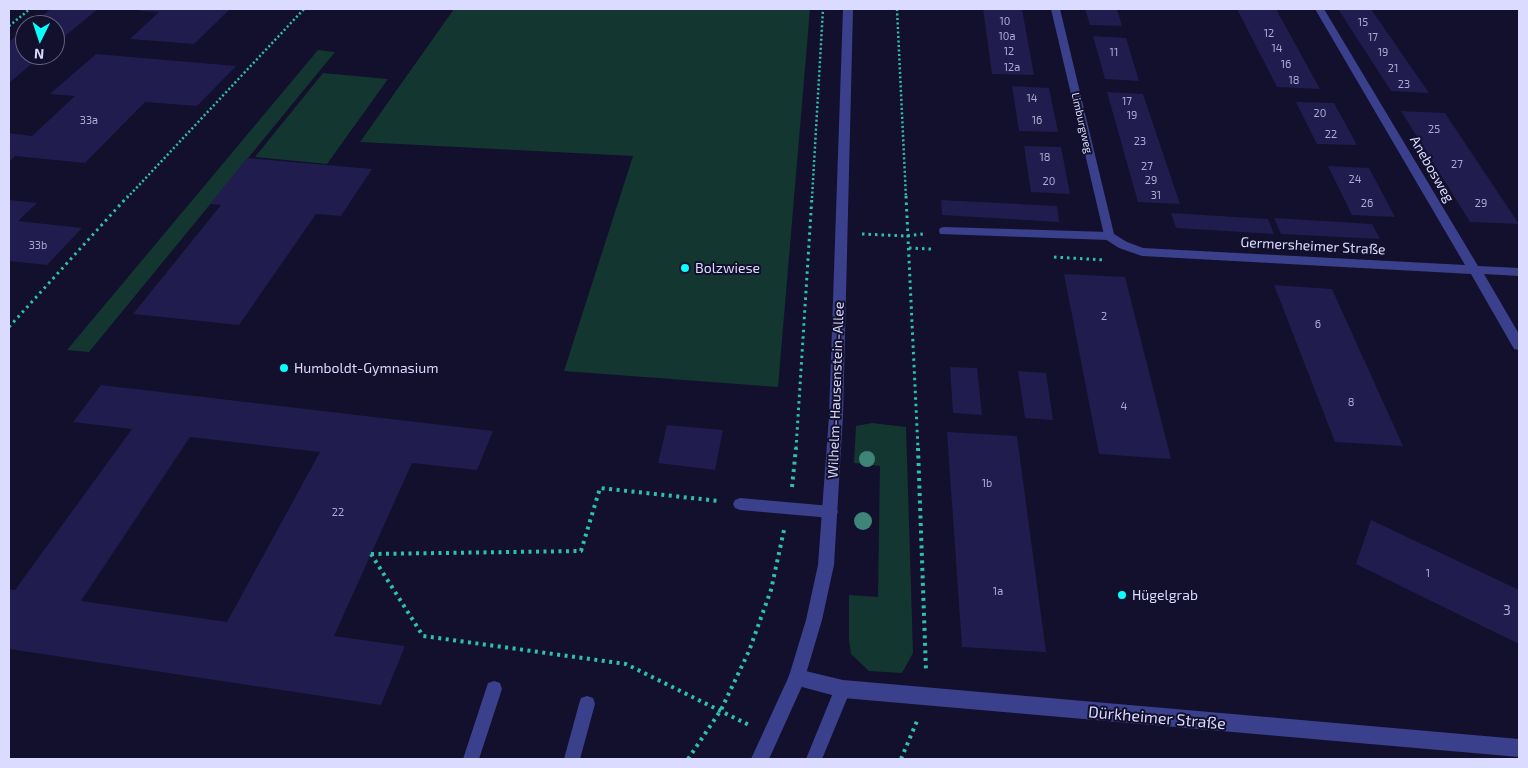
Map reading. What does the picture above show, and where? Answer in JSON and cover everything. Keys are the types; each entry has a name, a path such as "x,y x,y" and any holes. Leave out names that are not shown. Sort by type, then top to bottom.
{"street":[{"name":"Wilhelm-Hausenstein-Allee","path":"760,759 797,678 814,620 826,565 831,512 848,9"},
{"name":"Limburgweg","path":"1055,9 1108,236"},
{"name":"Anebosweg","path":"1320,9 1519,345"},
{"name":"Germersheimer Straße","path":"1108,236 1123,246 1142,252 1519,272"},
{"name":"Dürkheimer Straße","path":"797,678 844,689 924,697 1519,748"}],"lane":[{"path":"944,231 1108,236"},
{"path":"740,504 831,512"},
{"path":"471,759 494,689"},
{"path":"814,759 844,689"},
{"path":"572,759 587,704"}],"path":[{"path":"9,26 30,9"},
{"path":"9,327 176,144 304,9"},
{"path":"688,759 721,710 749,651 771,590 788,508 795,469 823,9"},
{"path":"897,9 923,552 926,660 924,697 914,731 901,759"},
{"path":"740,504 600,488 581,551 371,554 423,636 626,664 721,710 771,738"}],"green space":[{"path":"454,9 810,9 778,387 564,371 633,156 360,142"},
{"path":"318,50 335,52 89,352 67,350"},
{"path":"323,73 388,79 327,164 255,157"},
{"path":"872,423 906,427 913,653 902,673 869,671 851,654 849,640 849,595 878,597 880,466 854,463 856,426"}],"building":[{"path":"51,9 98,9 65,36 65,15 43,15"},
{"path":"142,9 230,9 194,44 130,39 159,12 140,11"},
{"path":"983,9 1022,9 1034,75 992,74"},
{"path":"1085,9 1117,9 1122,26 1090,25"},
{"path":"1237,9 1276,9 1320,89 1277,87"},
{"path":"1338,9 1371,9 1429,93 1391,91"},
{"path":"1093,36 1126,38 1139,81 1105,79"},
{"path":"15,37 15,65 30,65 9,83 9,42"},
{"path":"96,54 236,66 197,106 145,102 85,163 15,156 9,162 9,133 32,136 75,96 50,94"},
{"path":"1012,86 1049,88 1058,132 1019,131"},
{"path":"1107,92 1143,94 1180,204 1138,202"},
{"path":"1296,102 1334,103 1357,145 1317,144"},
{"path":"1401,111 1445,113 1519,224 1470,222"},
{"path":"1024,146 1061,147 1070,194 1031,192"},
{"path":"247,158 372,169 341,216 316,214 239,325 133,314 221,205 210,204"},
{"path":"1328,166 1369,168 1395,217 1352,215"},
{"path":"9,200 37,203 18,221 82,228 47,265 9,261"},
{"path":"941,200 1057,206 1059,222 942,215"},
{"path":"1171,213 1268,219 1274,234 1176,228"},
{"path":"1274,218 1372,224 1380,239 1281,234"},
{"path":"1064,274 1125,277 1171,459 1099,454"},
{"path":"1274,285 1332,289 1403,446 1335,442"},
{"path":"950,367 977,368 982,415 953,413"},
{"path":"1018,371 1046,373 1053,420 1025,418"},
{"path":"101,385 493,431 477,470 412,463 334,636 405,646 381,705 9,649 9,589 15,590 132,429 73,422","holes":["190,437 320,452 227,622 81,601"]},
{"path":"667,425 723,430 715,470 658,463"},
{"path":"947,432 1017,436 1046,652 962,647"},
{"path":"1371,520 1519,590 1519,644 1356,564"}],"place":[{"name":"Bolzwiese","path":"685,268"},
{"name":"Humboldt-Gymnasium","path":"284,368"},
{"name":"Hügelgrab","path":"1122,595"}]}
